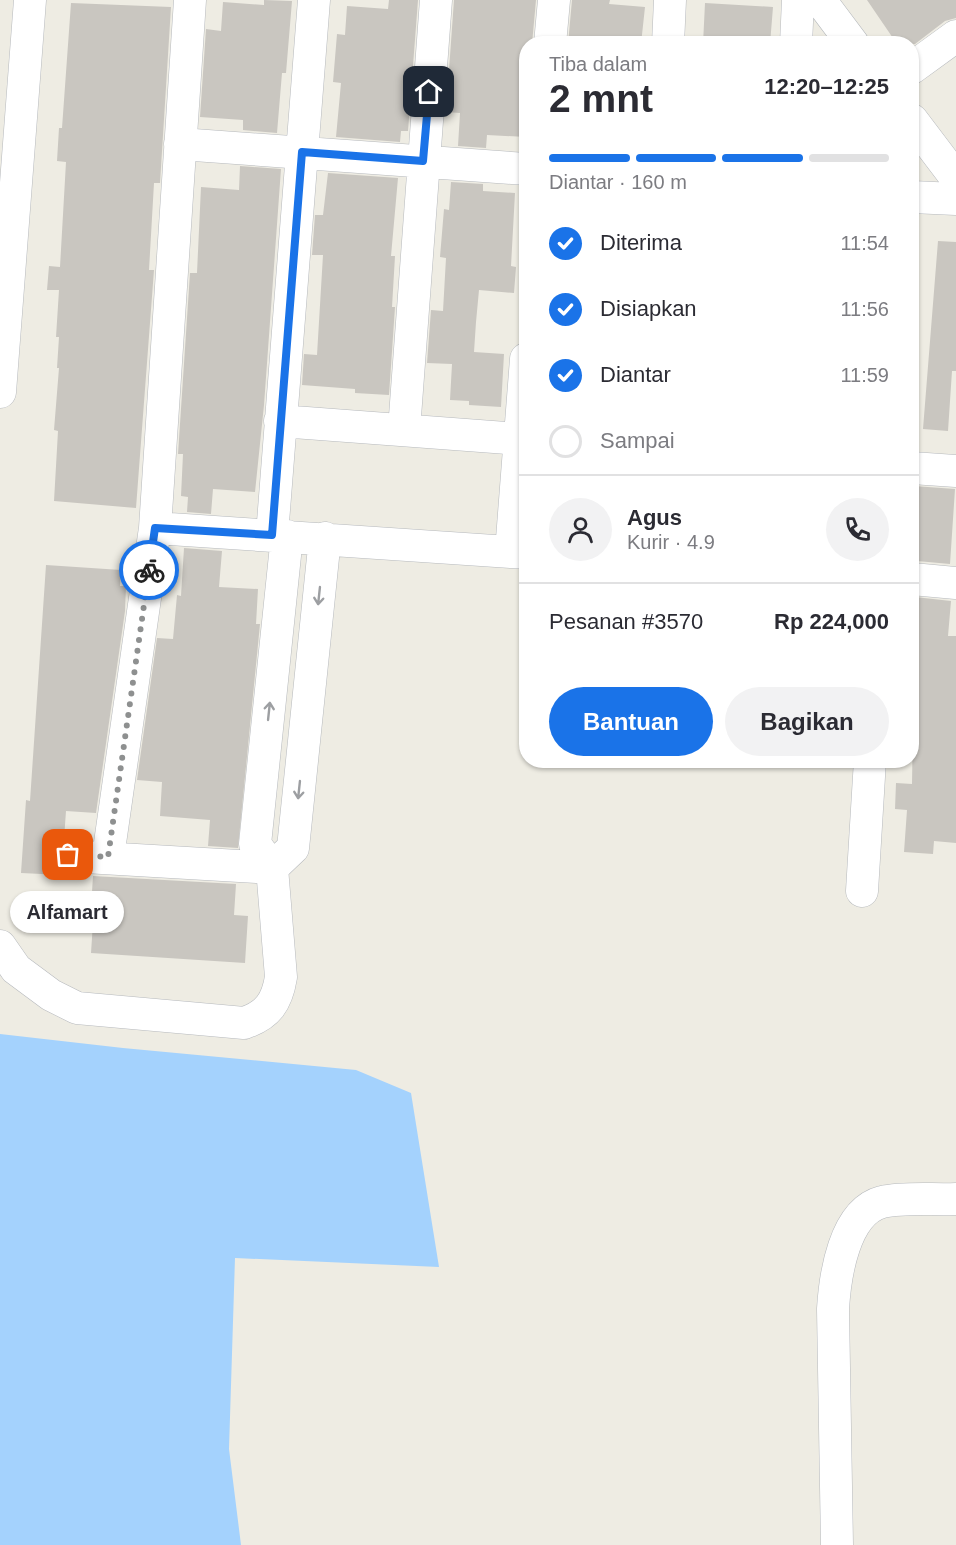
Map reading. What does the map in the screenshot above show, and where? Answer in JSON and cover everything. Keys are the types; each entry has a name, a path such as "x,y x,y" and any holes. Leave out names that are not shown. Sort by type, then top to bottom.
{"street":[{"path":"0,392 30,0"},
{"path":"108,857 155,528 190,0"},
{"path":"0,946 16,969 51,995 77,1008 244,1023 257,1019 270,1010 278,995 280,977 272,868 255,844 279,536 280,421 314,0"},
{"path":"404,430 436,0"},
{"path":"551,36 554,0"},
{"path":"668,36 670,0"},
{"path":"796,36 798,0"},
{"path":"820,0 848,36"},
{"path":"919,63 956,36"},
{"path":"919,129 956,178"},
{"path":"180,144 519,168"},
{"path":"919,197 956,199"},
{"path":"280,421 519,439"},
{"path":"919,468 956,471"},
{"path":"155,528 519,552"},
{"path":"68,855 272,868 293,848 325,538"},
{"path":"919,580 956,583"},
{"path":"862,891 870,768"},
{"path":"837,1545 833,1309 835,1274 856,1224 866,1209 883,1202 956,1199"}],"water":[{"path":"0,1034 356,1070 411,1093 439,1267 235,1258 229,1449 241,1545 0,1545"}],"building":[{"path":"264,0 292,1 286,73 282,73 277,133 243,130 243,120 200,117 206,29 221,31 223,2 264,5"},
{"path":"389,0 418,0 408,131 401,131 400,142 336,137 341,83 333,82 337,34 345,35 347,6 388,9"},
{"path":"454,0 536,0 533,36 519,36 519,137 487,135 486,148 458,146 460,113 446,112"},
{"path":"572,0 610,0 609,4 645,7 642,36 569,36"},
{"path":"867,0 956,0 956,18 945,21 919,41 919,36 892,36"},
{"path":"71,3 171,7 160,183 154,183 149,270 154,270 136,508 54,501 58,431 54,430 59,368 57,368 59,337 56,337 59,290 47,290 49,266 60,267 66,162 57,161 59,128 62,128"},
{"path":"705,3 773,7 771,36 703,36"},
{"path":"240,166 281,169 264,405 255,492 213,489 211,514 187,512 188,497 181,496 183,454 178,454 190,273 197,273 201,187 239,190"},
{"path":"328,173 398,178 391,256 395,256 392,307 395,307 389,395 355,393 355,389 302,385 304,354 317,355 323,255 312,255 315,215 323,215"},
{"path":"451,182 483,184 483,191 515,193 511,266 516,267 514,293 479,290 474,352 504,354 501,407 469,405 469,401 450,400 452,364 427,363 431,310 443,311 446,258 440,257 444,209 449,210"},
{"path":"938,241 956,242 956,371 952,371 948,431 923,429"},
{"path":"919,486 955,489 950,564 919,561"},
{"path":"184,548 222,551 219,587 258,589 256,624 260,624 238,848 208,846 210,820 160,816 162,782 137,780 157,638 173,639 177,595 181,596"},
{"path":"46,565 121,570 120,586 126,586 125,611 96,813 66,811 64,839 53,846 50,854 52,865 62,872 62,875 21,873 26,800 30,801"},
{"path":"919,597 951,601 948,636 956,636 956,843 934,841 933,854 904,852 907,810 895,809 896,783 912,784 912,768 919,768"},
{"path":"93,876 236,884 234,915 248,916 245,963 91,953 95,892 92,892"}],"way so far":[{"path":"68,855 108,857 149,570"}],"place":[{"name":"Alfamart","path":"68,855"}],"route":[{"path":"149,570 155,528 272,535 302,152 423,161 429,92"}]}
